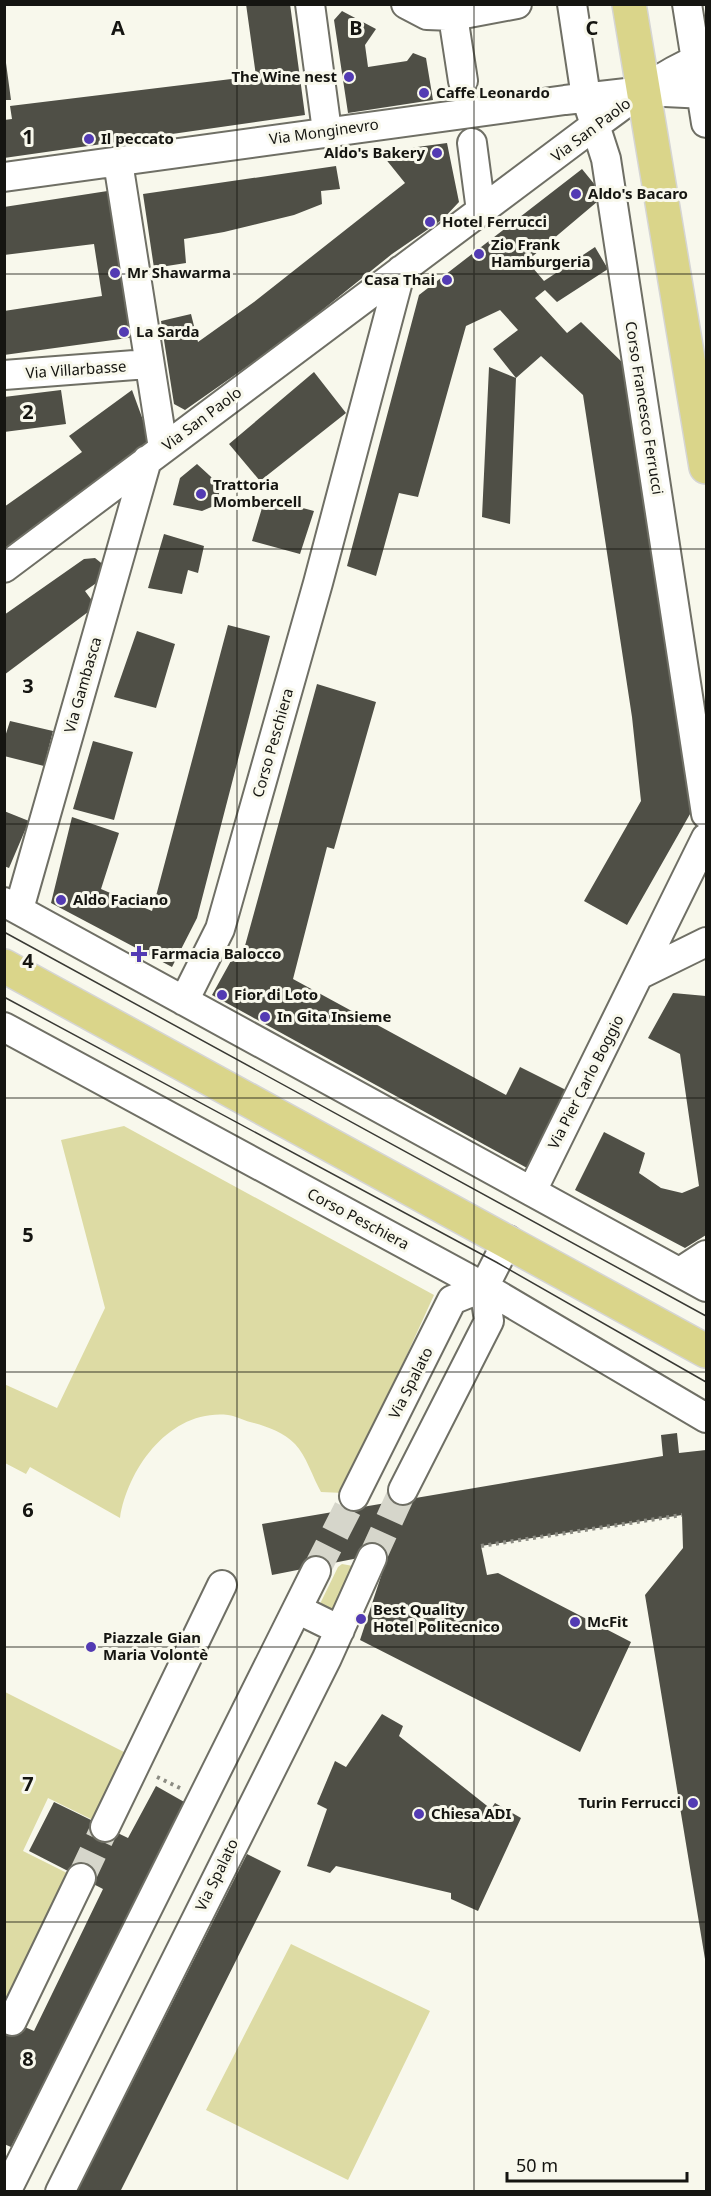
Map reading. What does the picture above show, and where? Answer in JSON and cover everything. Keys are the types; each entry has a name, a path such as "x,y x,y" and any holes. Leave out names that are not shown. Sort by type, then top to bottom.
{"main road":[{"path":"629,4 706,467"},
{"path":"4,966 508,1240 706,1351"}],"street":[{"path":"309,4 327,131"},
{"path":"406,4 427,15 453,16 517,4"},
{"name":"Corso Francesco Ferrucci","path":"572,4 586,98 606,159 697,692 706,814"},
{"path":"687,4 701,59 706,123"},
{"path":"453,16 463,81"},
{"name":"Via San Paolo","path":"4,568 594,126 644,91 701,59"},
{"path":"644,91 704,94"},
{"name":"Via Monginevro","path":"4,177 327,131 644,91"},
{"path":"472,143 481,211"},
{"name":"Via Gambasca","path":"12,906 155,454 148,364 118,162"},
{"name":"Corso Peschiera","path":"184,1001 220,929 318,583 401,270"},
{"name":"Via Villarbasse","path":"4,375 148,364"},
{"name":"Via Pier Carlo Boggio","path":"532,1191 641,974 706,838"},
{"path":"12,906 706,1287"},
{"path":"641,974 706,942"},
{"name":"Corso Peschiera","path":"4,1027 484,1287 706,1418"},
{"path":"404,1490 489,1321 484,1287 508,1240"},
{"path":"680,1272 706,1255"},
{"name":"Via Spalato","path":"354,1496 452,1300 484,1287"},
{"name":"Via Spalato","path":"60,2192 327,1658 372,1558"},
{"path":"6,2192 316,1571"},
{"path":"105,1827 222,1584"},
{"path":"297,1609 340,1630"},
{"path":"12,2021 81,1878"}],"path":[{"path":"481,1546 682,1515"},
{"path":"135,1765 202,1800"}],"shaded area":[{"path":"124,1126 434,1295 344,1493 321,1492 303,1454 285,1436 228,1415 207,1416 188,1422 170,1432 155,1446 142,1462 132,1480 120,1518 30,1467 26,1474 5,1463 4,1384 57,1408 105,1308 61,1140"},
{"path":"342,1564 353,1566 331,1616 317,1610 338,1567"},
{"path":"5,1692 126,1753 93,1820 48,1798 23,1851 67,1873 5,2002"},
{"path":"291,1944 430,2011 348,2180 206,2110"}],"building":[{"path":"246,4 290,4 305,115 4,158 4,120 12,119 10,106 256,76"},
{"path":"342,11 376,29 365,45 368,67 407,61 413,53 426,58 433,100 348,113 334,20"},
{"path":"6,63 11,100 4,100 4,64"},
{"path":"447,143 459,202 443,219 392,254 285,340 185,410 174,404 161,321 191,314 198,342 254,302 405,183 380,152"},
{"path":"336,166 340,189 321,191 322,204 294,215 184,239 186,263 154,268 143,194"},
{"path":"582,169 604,196 527,261 544,281 595,247 608,269 557,302 545,290 535,298 567,333 581,322 628,368 694,807 627,925 584,901 641,801 632,717 583,395 541,356 516,378 493,349 518,330 500,310 466,326 418,497 399,493 376,576 347,566 419,295"},
{"path":"114,190 135,337 4,355 4,311 102,296 94,244 4,255 4,207"},
{"path":"489,367 516,378 510,524 482,517"},
{"path":"314,372 346,413 260,481 229,444"},
{"path":"61,390 66,424 4,432 4,397"},
{"path":"132,390 151,442 4,552 4,507 82,452 69,436"},
{"path":"197,464 221,486 216,505 202,511 173,505 180,478"},
{"path":"265,498 314,511 300,554 252,541"},
{"path":"164,534 204,546 198,573 188,570 182,594 148,588"},
{"path":"95,558 105,566 105,577 85,591 96,606 4,675 4,615 84,559"},
{"path":"228,625 270,636 197,918 172,967 51,903 72,817 119,833 101,889 152,911"},
{"path":"137,631 175,644 156,708 114,697"},
{"path":"317,684 376,702 334,849 327,847 293,979 506,1095 520,1067 566,1090 527,1168 212,995 237,950 243,953"},
{"path":"10,721 53,731 44,766 4,756 4,740"},
{"path":"93,741 133,752 114,820 73,809"},
{"path":"4,811 29,821 9,868 4,866"},
{"path":"673,993 706,996 706,1235 685,1248 575,1190 604,1132 645,1153 639,1173 661,1188 682,1193 699,1186 680,1054 648,1038"},
{"name":"Turin Ferrucci","path":"677,1433 679,1453 706,1450 705,1959 645,1595 683,1548 682,1515 481,1546 487,1575 498,1573 631,1642 580,1752 360,1640 389,1552 272,1575 262,1524 663,1456 661,1435"},
{"name":"Chiesa ADI","path":"382,1714 403,1726 399,1736 491,1809 495,1803 521,1818 478,1911 451,1899 451,1893 336,1866 330,1873 307,1866 327,1809 317,1804 335,1761 346,1767"},
{"path":"156,1786 186,1803 11,2147 4,2144 4,2018 34,2031 103,1889 29,1851 54,1802 128,1838"},
{"path":"247,1854 281,1871 120,2192 77,2192"}],"tunnel":[{"path":"372,1558 403,1490"},
{"path":"316,1571 354,1496"},
{"path":"81,1878 105,1827"}],"tram line":[{"path":"4,932 706,1316"},
{"path":"4,997 496,1262 706,1382"}],"place":[{"name":"The Wine nest","path":"349,77"},
{"name":"Caffe Leonardo","path":"424,93"},
{"name":"Il peccato","path":"89,139"},
{"name":"Aldo's Bakery","path":"437,153"},
{"name":"Aldo's Bacaro","path":"576,194"},
{"name":"Hotel Ferrucci","path":"430,222"},
{"name":"Zio Frank Hamburgeria","path":"479,254"},
{"name":"Mr Shawarma","path":"115,273"},
{"name":"Casa Thai","path":"447,280"},
{"name":"La Sarda","path":"124,332"},
{"name":"Trattoria Mombercell","path":"201,494"},
{"name":"Aldo Faciano","path":"61,900"},
{"name":"Farmacia Balocco","path":"139,954"},
{"name":"Fior di Loto","path":"222,995"},
{"name":"In Gita Insieme","path":"265,1017"},
{"name":"Best Quality Hotel Politecnico","path":"361,1619"},
{"name":"McFit","path":"575,1622"},
{"name":"Piazzale Gian Maria Volontè","path":"91,1647"},
{"name":"Turin Ferrucci","path":"693,1803"},
{"name":"Chiesa ADI","path":"419,1814"}]}
